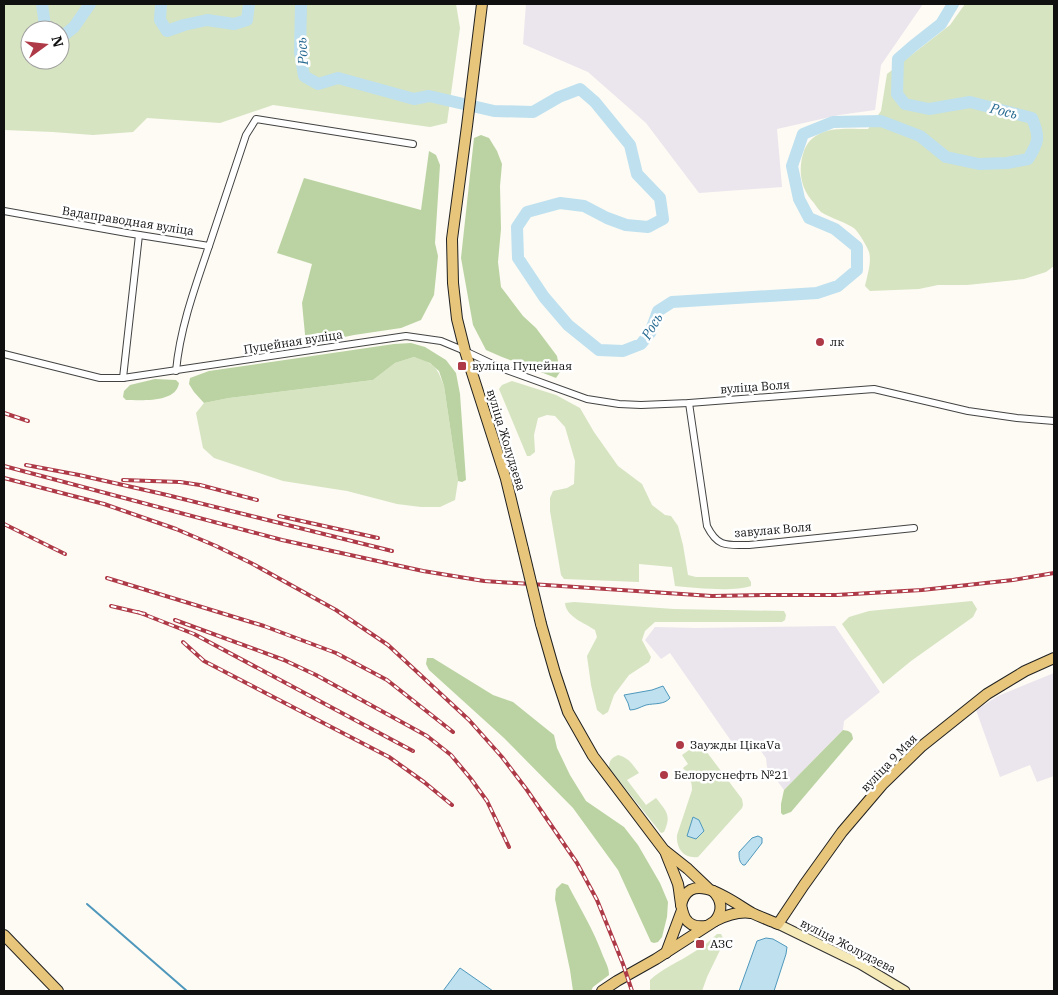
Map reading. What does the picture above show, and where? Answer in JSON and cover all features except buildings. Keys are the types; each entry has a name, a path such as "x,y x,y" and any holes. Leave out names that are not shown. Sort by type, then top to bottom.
{"main road":[{"name":"вуліца Жолудзева","path":"482,4 452,239 456,319 506,479 541,624 568,712 593,756 664,850"},
{"name":"вуліца 9 Мая","path":"778,924 842,832 882,785 922,746 987,694 1054,658"},
{"path":"664,850 716,894 720,902 720,912 715,921"},
{"path":"664,850 677,884 681,908 685,918 696,926 706,926"},
{"path":"666,953 682,900 688,892 698,887 710,889 753,913 778,924"},
{"path":"602,991 715,921 735,912 753,913"},
{"name":"вуліца Жолудзева","path":"778,924 860,964 905,991"},
{"path":"4,935 58,991"}],"street":[{"path":"209,246 246,135 256,119 413,144"},
{"name":"Вадаправодная вуліца","path":"4,211 209,246 190,301 178,348 176,371"},
{"path":"123,378 139,235"},
{"name":"Пуцейная вуліца","path":"4,354 100,378 123,378 406,336 441,341 465,351"},
{"name":"вуліца Воля","path":"465,351 501,368 587,399 618,404 689,403 874,389 968,411 1017,418 1054,420"},
{"name":"завулак Воля","path":"689,403 707,526 712,536 718,542 731,546 749,545 914,528"}],"shaded area":[{"path":"526,4 923,4 881,65 875,110 839,115 777,129 782,187 699,193 646,123 588,72 523,44"},
{"path":"835,626 880,692 844,721 843,730 784,790 767,767 766,758 751,738 736,748 670,653 661,659 645,640 655,627"},
{"path":"1054,673 1054,776 1037,782 1030,765 1000,777 976,710 998,696"}],"green space":[{"path":"4,4 456,4 460,28 447,123 430,127 273,105 220,123 147,118 133,132 93,135 4,130"},
{"path":"965,4 1054,4 1054,266 1046,272 1024,279 967,285 938,285 919,289 870,291 865,286 870,260 867,246 855,229 821,212 810,198 803,186 801,174 803,154 807,144 821,133 839,129 868,129 881,111 887,74 950,25"},
{"path":"481,135 489,138 502,164 500,186 501,229 498,262 501,287 557,356 560,372 556,378 486,350 473,325 461,258 474,138"},
{"path":"429,151 436,155 440,165 435,243 438,256 434,295 421,320 401,328 306,345 302,303 312,264 277,253 304,178 421,210"},
{"path":"411,343 425,347 446,360 456,373 460,394 466,480 462,482 458,481 444,386 439,371 430,363 414,357 395,363 373,380 229,398 204,403 189,384 190,378 209,371"},
{"path":"414,357 434,366 444,386 458,481 455,500 440,507 397,504 347,491 283,481 214,458 203,448 196,413 204,403 229,398 373,380 395,363"},
{"path":"155,379 176,380 179,383 177,389 172,394 158,399 126,400 123,397 124,391 130,385"},
{"path":"512,381 556,395 580,408 618,466 642,484 652,505 665,515 671,516 678,526 688,575 696,577 748,577 751,586 724,589 675,586 672,567 639,564 639,582 564,579 561,575 550,511 550,498 553,491 567,488 574,484 575,461 565,427 555,416 547,415 538,418 534,435 535,452 527,456 499,389 502,385"},
{"path":"972,601 977,609 973,617 911,661 883,684 842,624 849,617 869,611"},
{"path":"565,603 674,609 784,611 786,615 785,620 782,622 655,622 645,631 642,640 651,657 649,662 629,675 614,695 608,712 603,715 597,710 587,656 597,637 595,630 572,616 566,608"},
{"path":"427,658 433,658 493,695 513,702 554,735 557,748 570,775 586,801 624,827 638,845 660,883 668,902 667,917 662,937 658,942 651,942 618,870 573,808 504,738 429,670 426,664"},
{"path":"843,730 850,732 853,739 791,812 783,815 781,813 781,804 784,790"},
{"path":"692,748 697,752 700,749 706,751 742,799 743,805 698,857 685,855 680,849 677,840 692,790 690,778 683,768 688,764 682,755"},
{"path":"618,755 628,760 639,773 627,780 646,805 656,798 665,810 668,821 664,832 661,833 609,768 611,760"},
{"path":"562,883 568,885 591,929 608,968 609,975 593,987 591,991 573,991 555,899 556,889"},
{"path":"717,934 721,934 723,938 722,946 702,991 650,991 650,980 700,948"}],"water":[{"path":"663,686 670,698 668,700 630,710 624,695"},
{"path":"693,817 699,820 704,831 696,839 687,836"},
{"path":"758,836 762,838 762,843 745,865 743,865 739,858 739,852 752,838"},
{"path":"766,938 773,939 787,947 774,991 739,991 757,941"},
{"path":"460,968 493,991 443,991"}],"waterway":[{"name":"Рось","path":"42,4 44,20"},
{"name":"Рось","path":"70,30 90,4"},
{"name":"Рось","path":"161,4 160,20 167,31 207,20 234,24 247,20 249,4"},
{"name":"Рось","path":"301,4 300,52 304,76 318,84 338,78 414,99 429,96 494,111 533,112 559,97 580,89 595,102 630,145 637,174 660,198 663,219 648,227 626,225 584,206 560,203 527,212 517,227 518,258 544,297 568,325 599,350 623,351 641,344 650,333 658,311 672,302 817,293 838,286 857,270 857,247 835,229 809,218 799,199 792,166 803,134 833,122 881,121 920,136 946,157 979,164 1007,163 1028,159 1037,139 1032,118 970,102 929,109 905,104 897,94 898,59 941,24 953,4"},
{"path":"87,904 187,991"}],"railway":[{"path":"4,413 28,421"},
{"path":"26,465 167,495 392,551"},
{"path":"4,466 282,540 423,571 484,581 712,596 836,595 922,590 1013,580 1054,573"},
{"path":"4,478 104,504 176,529 216,546 336,610 388,645 469,720 502,757 527,790 577,863 597,900 632,991"},
{"path":"123,480 180,482 200,485 257,500"},
{"path":"279,516 378,538"},
{"path":"4,524 65,554"},
{"path":"107,578 264,626 336,653 387,680 453,732"},
{"path":"111,606 145,614"},
{"path":"138,612 194,634 413,751"},
{"path":"175,620 284,660 316,675 427,736 451,755 471,779 487,801 509,847"},
{"path":"183,642 204,661 389,757 452,805"}],"place":[{"name":"лк","path":"820,342"},
{"name":"вуліца Пуцейная","path":"462,366"},
{"name":"Заужды ЦікаVа","path":"680,745"},
{"name":"Белоруснефть №21","path":"664,775"},
{"name":"АЗС","path":"700,944"}]}
